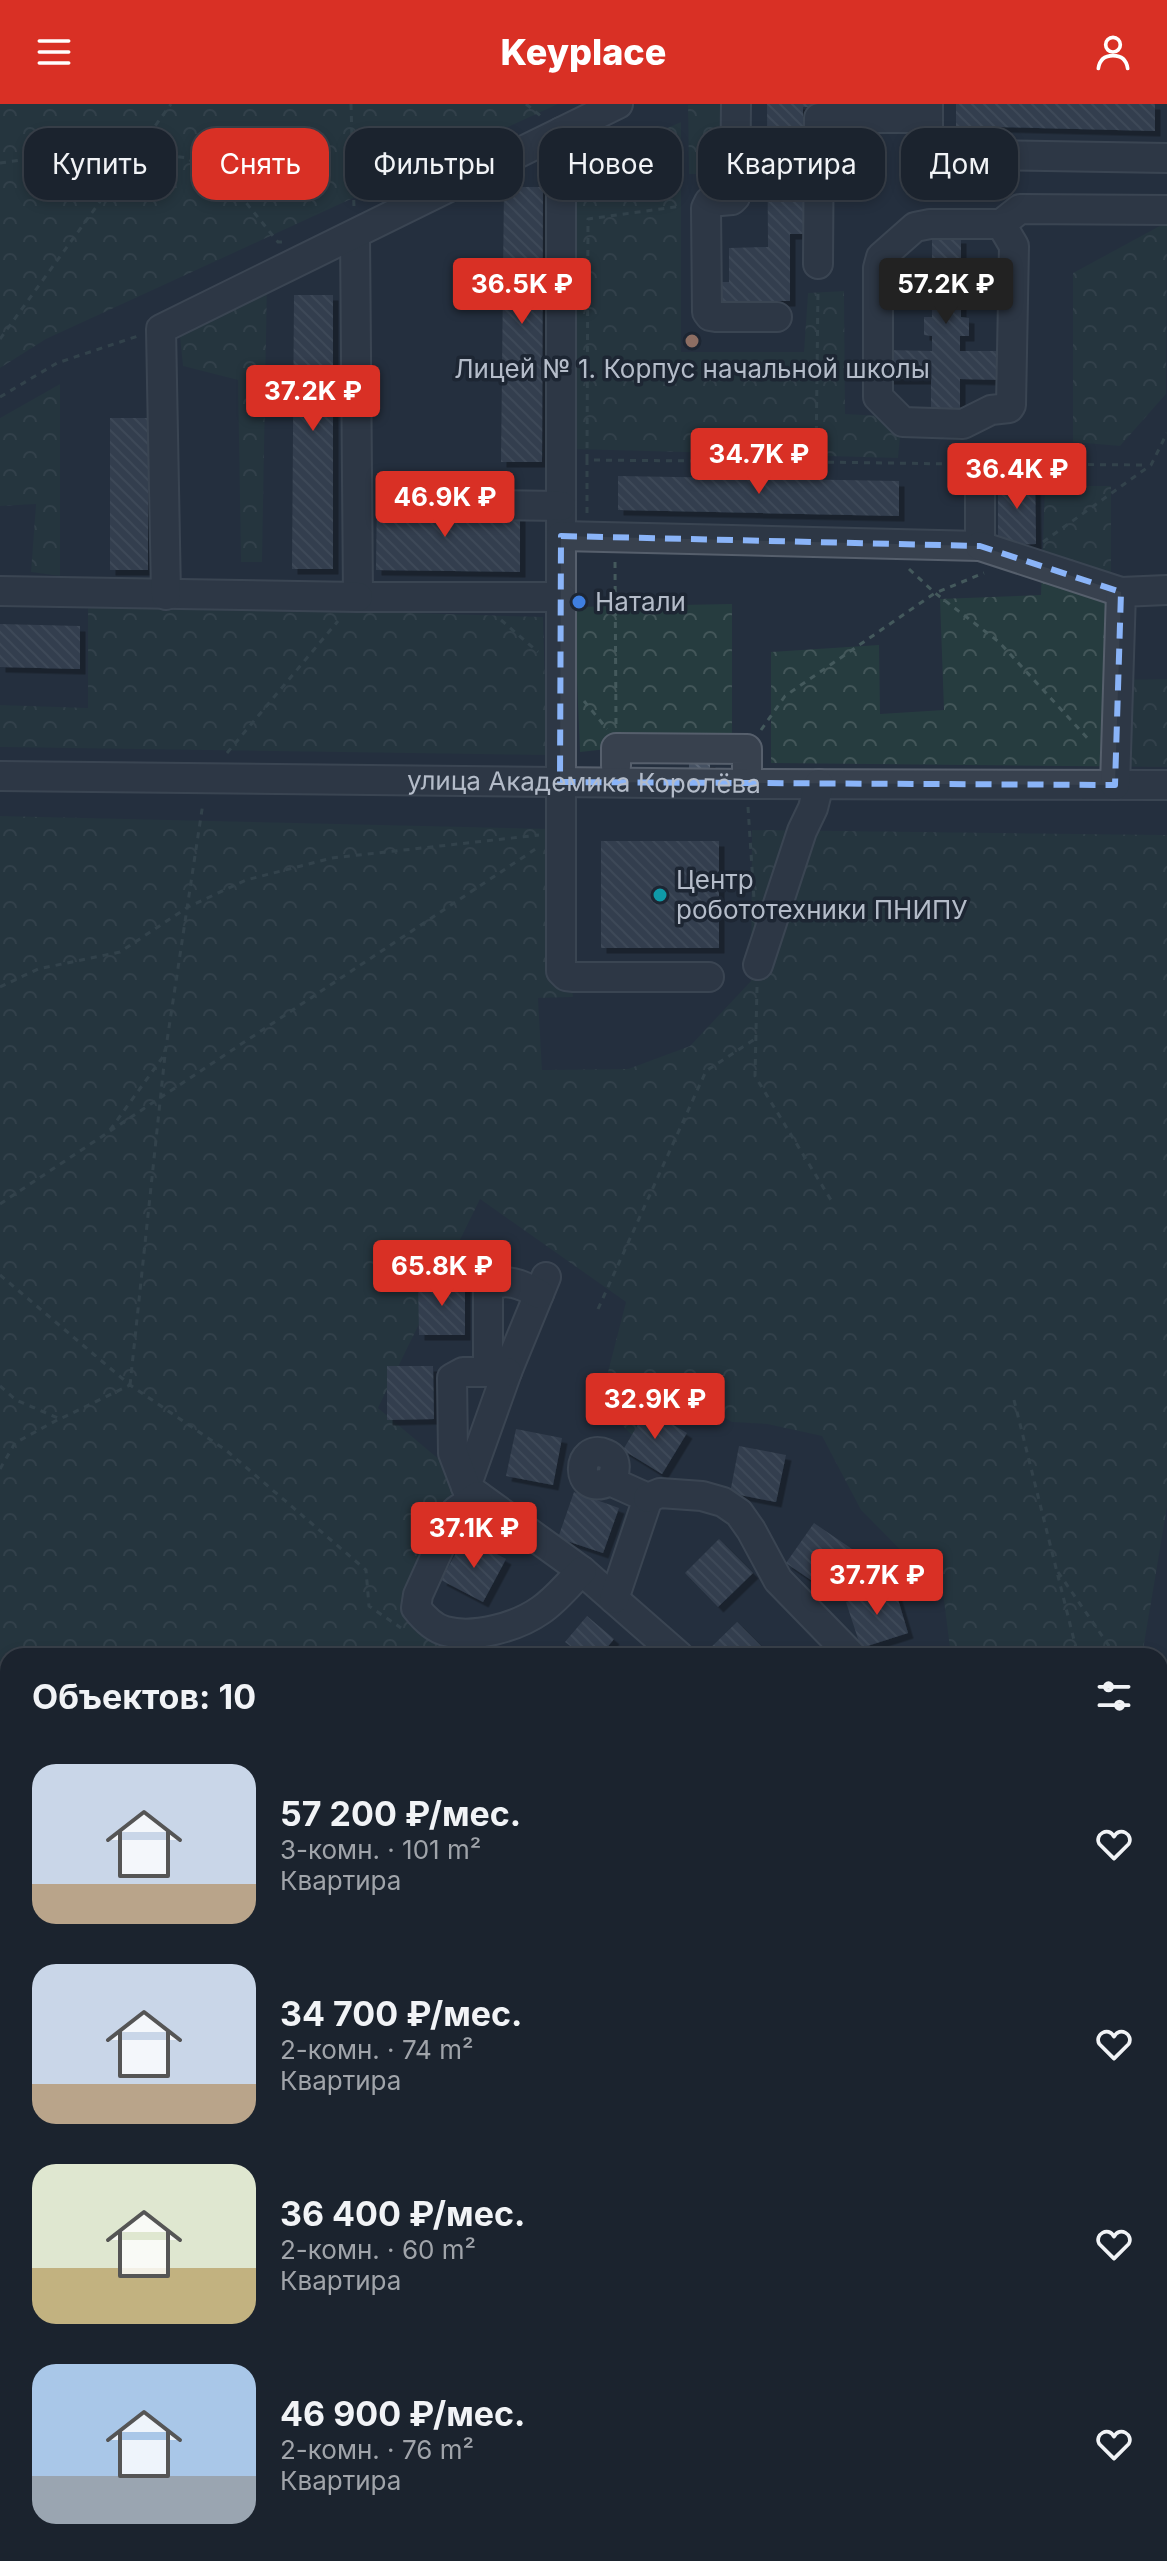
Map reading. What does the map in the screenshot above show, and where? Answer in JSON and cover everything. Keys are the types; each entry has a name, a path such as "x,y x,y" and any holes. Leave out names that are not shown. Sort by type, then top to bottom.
{"street":[{"path":"569,128 618,104"},
{"path":"736,104 735,197 709,202 706,208 707,312 716,317 777,317"},
{"path":"818,264 819,118 928,111 928,154 1167,158"},
{"path":"166,595 161,329 539,143"},
{"path":"561,200 561,506 574,536 561,597 561,971 566,976 709,977"},
{"path":"1001,224 1014,246 1011,405 1009,408 991,410 963,424 903,422 883,404 877,390 878,268 881,257 909,231 922,224 1001,224 1020,209 1167,210"},
{"path":"355,235 358,597"},
{"path":"980,464 980,546"},
{"path":"412,504 561,506"},
{"path":"574,536 980,546 1121,592 1167,590"},
{"path":"0,591 561,597"},
{"path":"1115,777 1121,592"},
{"path":"616,757 747,749 747,796"},
{"name":"улица Академика Королёва","path":"0,776 560,782 747,796 819,784 1115,777 1167,785"},
{"path":"758,965 819,784"},
{"path":"498,1372 488,1288 497,1283 542,1286 498,1372 472,1492 456,1511 418,1595 416,1608 443,1631 497,1631 541,1610 582,1571"},
{"path":"498,1372 463,1372 452,1378 453,1453 472,1492 582,1571 670,1648"},
{"path":"610,1481 648,1498 660,1493 702,1496 723,1502 739,1513 778,1580 844,1648"},
{"path":"614,1599 648,1498"}],"path":[{"path":"162,104 166,111"},
{"path":"154,128 171,104"},
{"path":"351,104 355,235"},
{"path":"176,156 187,158 239,194 278,242 293,242"},
{"path":"0,163 24,160"},
{"path":"0,339 101,200"},
{"path":"574,536 587,460 588,219 683,206"},
{"path":"587,460 816,462 818,264"},
{"path":"0,397 57,363 161,329"},
{"path":"747,749 785,696 935,593 1019,559 1151,465 1167,433"},
{"path":"615,538 616,757"},
{"path":"881,543 935,593 999,642 1115,777"},
{"path":"130,1385 159,1098 205,794 222,759 358,597"},
{"path":"747,796 754,902"},
{"path":"0,987 38,969 120,952 188,907 246,880 332,858 560,832"},
{"path":"0,1204 560,832"},
{"path":"758,965 755,1076 831,1200"},
{"path":"598,1309 706,1071 756,1038"},
{"path":"108,1132 165,1054"},
{"path":"0,1275 130,1385 227,1451 366,1570 369,1606 399,1628 412,1632"},
{"path":"0,1469 15,1443 130,1385"},
{"path":"0,1386 16,1400 60,1419"},
{"path":"1014,1400 1076,1648"},
{"path":"1056,1569 1110,1648"}],"highlighted area":[{"path":"561,536 980,546 1121,592 1115,785 560,782"}],"green space":[{"path":"0,104 558,104 506,128 345,128 345,200 349,200 46,339 0,368"},
{"path":"728,104 728,128 698,128 698,174 689,174 688,105"},
{"name":"Лицей № 1. Корпус начальной школы","path":"681,122 681,128 667,128"},
{"name":"Лицей № 1. Корпус начальной школы","path":"573,200 681,200 681,352 804,352 808,293 844,291 845,414 902,417 898,458 573,449"},
{"path":"1167,222 1166,394 1120,446 1073,442 1073,273"},
{"path":"267,284 262,562 241,562 238,380 183,366 180,337"},
{"path":"60,384 60,576 31,572 36,504 0,506 0,418"},
{"path":"1045,486 1111,486 1111,680 1167,679 1167,767 771,763 771,652 879,645 880,714 944,710 940,599 1041,595"},
{"path":"88,603 543,617 547,755 0,747 0,705 88,708"},
{"path":"732,604 732,752 616,748 580,752 574,607"},
{"path":"0,816 552,829 573,997 538,998 542,1070 628,1069 690,1046 751,981 752,830 1167,835 1167,1507 1143,1648 950,1648 943,1593 861,1510 822,1436 767,1424 732,1422 670,1386 637,1440 600,1403 626,1302 480,1199 378,1408 472,1487 420,1624 498,1648 0,1648"}],"building":[{"path":"767,104 882,104 882,107 803,107 803,128 767,128"},
{"path":"956,104 1155,104 1155,131 956,126"},
{"path":"523,187 539,187 539,200 543,200 542,462 501,462 504,200 523,200"},
{"path":"768,200 803,200 803,234 790,234 790,301 722,301 722,282 729,282 729,248 768,247"},
{"path":"932,238 961,238 961,273 1005,273 1004,302 961,302 961,317 969,318 969,336 960,336 960,351 1002,351 1002,380 960,379 960,414 931,414 931,379 887,379 887,350 932,351 932,336 924,335 924,317 932,317 932,302 889,302 889,272 932,273"},
{"path":"294,295 333,295 333,569 292,569"},
{"path":"110,418 148,418 148,570 110,570"},
{"path":"618,476 899,481 899,516 618,510"},
{"path":"1035,476 1036,544 998,545 998,477"},
{"path":"377,491 402,491 402,511 520,512 520,572 376,570"},
{"path":"0,624 80,626 80,669 0,667"},
{"path":"689,762 710,762 710,774 689,774"},
{"name":"Центр робототехники ПНИПУ","path":"601,841 719,841 719,948 601,948"},
{"path":"418,1282 465,1282 465,1335 419,1335"},
{"path":"387,1366 433,1366 434,1419 387,1420"},
{"path":"647,1409 687,1433 662,1474 623,1450"},
{"path":"516,1429 562,1438 553,1485 506,1476"},
{"path":"739,1446 786,1455 776,1502 730,1493"},
{"path":"574,1492 619,1508 603,1553 558,1538"},
{"path":"814,1523 852,1549 824,1589 786,1563"},
{"path":"465,1537 506,1559 483,1602 441,1580"},
{"path":"719,1539 753,1573 718,1607 685,1573"},
{"path":"894,1586 908,1633 861,1648 846,1602"},
{"path":"587,1616 614,1639 607,1648 573,1648 565,1642"},
{"path":"737,1622 763,1648 710,1648"}],"place":[{"name":"Лицей № 1. Корпус начальной школы","path":"692,341"},
{"name":"Натали","path":"579,602"},
{"name":"Центр робототехники ПНИПУ","path":"660,895"}]}
